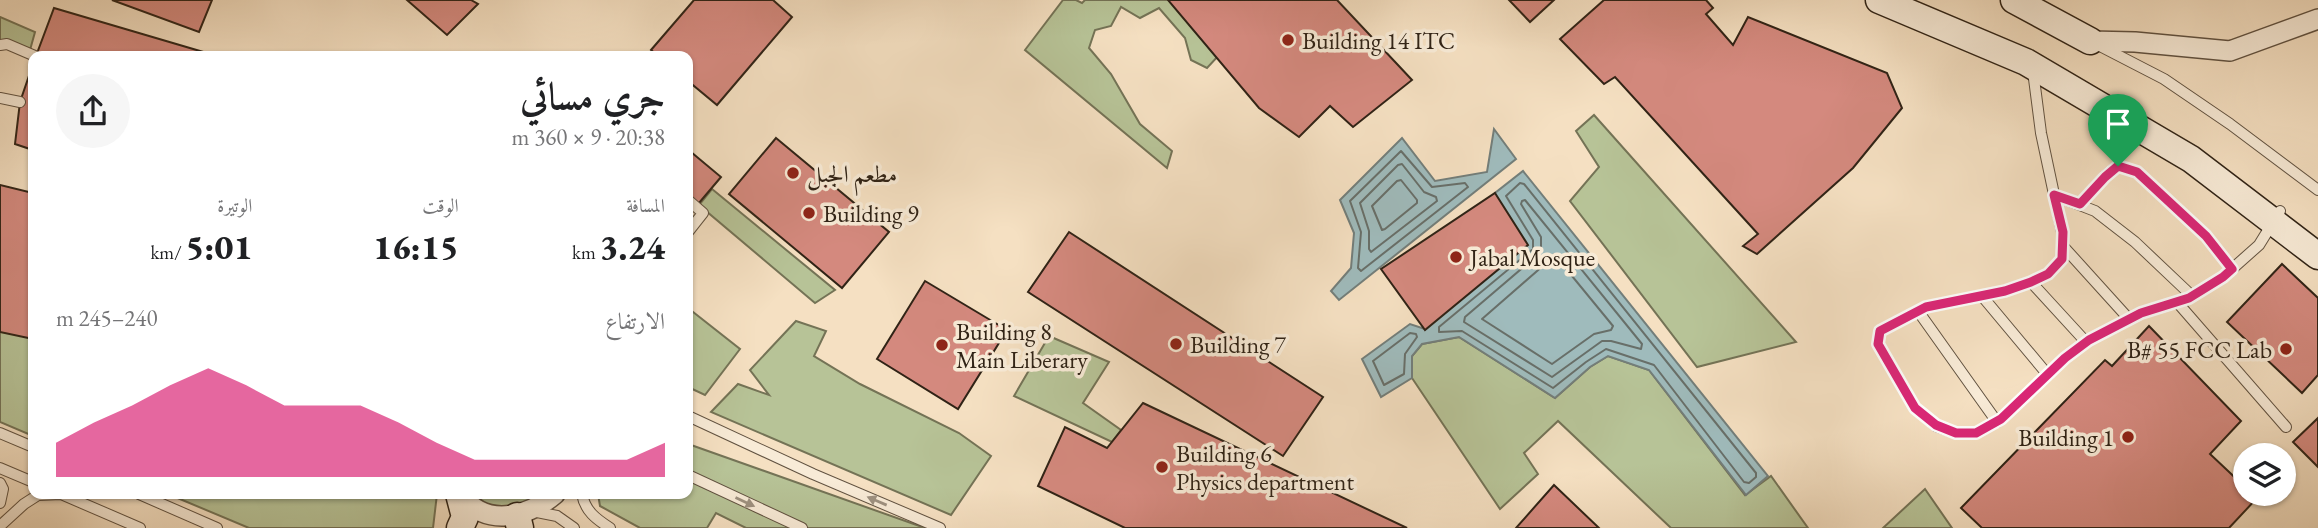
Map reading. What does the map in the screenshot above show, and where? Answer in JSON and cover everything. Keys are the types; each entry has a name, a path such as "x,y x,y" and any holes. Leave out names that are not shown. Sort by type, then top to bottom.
{"street":[{"path":"1879,0 2033,66 2191,159 2277,216 2318,239"},
{"path":"1914,0 2027,48 2152,116 2277,216 2318,256"},
{"path":"2014,0 2090,41 2135,42 2230,51 2318,19"},
{"path":"460,528 465,517 461,499"},
{"path":"464,499 488,519 522,518 548,499"}],"lane":[{"path":"2090,41 2164,79 2318,190"},
{"path":"0,45 7,44 28,53"},
{"path":"2033,66 2041,133 2063,232 2062,259 2048,274 2031,282 2005,291 1926,307 1880,331 1878,344 1915,408 1936,425 1956,433 1976,433 1997,422 2065,358 2086,342 2129,318 2192,296 2232,269 2259,245 2277,216"},
{"path":"0,98 20,102"},
{"path":"2080,204 2118,166 2137,172 2206,236 2232,269"},
{"path":"2054,195 2095,211 2135,242 2192,296"},
{"path":"693,204 703,213 693,226"},
{"path":"2062,245 2129,318"},
{"path":"2031,282 2086,342"},
{"path":"1982,296 2048,375"},
{"path":"2177,302 2286,427"},
{"path":"1918,310 1997,422"},
{"path":"693,418 813,474 940,528"},
{"path":"0,433 28,445"},
{"path":"0,468 28,480"},
{"path":"693,477 802,528"},
{"path":"0,484 3,489 0,503"},
{"path":"0,526 32,499"},
{"path":"73,499 140,528"},
{"path":"150,499 217,528"},
{"path":"583,499 593,517 610,528"},
{"path":"522,518 557,516 574,528"}],"green space":[{"path":"1063,0 1082,3 1085,0 1169,0 1220,54 1207,68 1191,60 1185,38 1159,8 1140,18 1121,7 1111,26 1095,30 1089,48 1111,74 1140,124 1172,151 1167,168 1025,50"},
{"path":"0,17 35,32 30,50 0,42"},
{"path":"1594,115 1796,342 1697,367 1570,201 1599,167 1576,131"},
{"path":"712,189 835,290 815,303 699,205"},
{"path":"693,312 740,349 705,395 693,389"},
{"path":"796,321 826,331 814,356 860,384 959,433 991,456 951,515 711,412 738,384 769,395 750,370"},
{"path":"0,329 28,332 28,434 0,422"},
{"path":"1049,336 1109,362 1083,403 1121,430 1112,442 1014,396"},
{"path":"1459,337 1555,398 1590,367 1608,356 1649,370 1745,495 1771,476 1808,528 1671,528 1558,421 1524,453 1538,474 1500,509 1412,378 1412,356 1422,344"},
{"path":"693,446 925,528 746,528 716,513 707,528 640,528 600,506 599,499 693,499"},
{"path":"1925,489 1952,528 1883,528"},
{"path":"180,499 436,499 433,528 249,528"},
{"path":"478,499 531,499 507,508"}],"water":[{"path":"1494,129 1516,159 1339,300 1331,291 1351,268 1354,233 1340,200 1402,138 1435,181 1487,172"},
{"path":"1523,171 1768,476 1746,495 1649,370 1608,356 1590,367 1555,398 1459,337 1422,344 1412,356 1412,378 1381,397 1362,359 1410,324 1425,329 1495,193"}],"building":[{"path":"112,0 212,0 199,32"},
{"path":"407,0 471,0 478,4 447,35"},
{"path":"694,0 773,0 792,17 717,105 693,85 693,51 651,50"},
{"name":"Building 14 ITC","path":"1168,0 1337,0 1412,80 1353,127 1330,106 1299,137 1259,108"},
{"path":"1509,0 1554,0 1530,22"},
{"path":"1604,0 1706,0 1713,8 1706,14 1733,45 1748,17 1887,73 1902,108 1853,168 1757,254 1743,246 1758,234 1615,77 1604,84 1560,39"},
{"path":"54,8 200,51 38,51"},
{"path":"28,79 28,148 15,144 20,102"},
{"name":"Building 9","path":"776,138 889,232 842,288 729,194"},
{"path":"693,154 721,177 693,210"},
{"path":"0,185 28,192 28,338 0,332"},
{"name":"Jabal Mosque","path":"1495,193 1528,245 1425,330 1381,269"},
{"name":"Building 7","path":"1069,232 1323,397 1283,456 1028,292"},
{"name":"B# 55 FCC Lab","path":"2282,264 2318,298 2318,375 2302,393 2227,322"},
{"name":"Building 8 Main Liberary","path":"925,281 1007,330 958,409 877,359"},
{"name":"Building 1","path":"2149,326 2241,421 2210,454 2233,476 2233,506 2250,506 2229,528 1982,528 1961,508 2105,360 2112,366"},
{"name":"Building 6 Physics department","path":"1143,403 1407,528 1125,528 1038,486 1065,427 1107,448"},
{"path":"2318,418 2318,467 2296,443 2293,442"},
{"path":"1554,485 1599,528 1516,528"}],"place":[{"name":"Building 14 ITC","path":"1288,40"},
{"name":"مطعم الجبل","path":"793,173"},
{"name":"Building 9","path":"809,213"},
{"name":"Jabal Mosque","path":"1456,257"},
{"name":"Building 7","path":"1176,344"},
{"name":"Building 8 Main Liberary","path":"942,345"},
{"name":"B# 55 FCC Lab","path":"2286,349"},
{"name":"Building 1","path":"2128,437"},
{"name":"Building 6 Physics department","path":"1162,467"}],"route":[{"path":"2118,166 2137,172 2206,236 2232,269 2189,298 2141,313 2089,340 2065,358 2001,419 1976,433 1956,433 1936,425 1915,408 1878,344 1880,331 1926,307 2005,291 2048,274 2062,259 2063,232 2054,195 2080,204 2118,166"}]}
